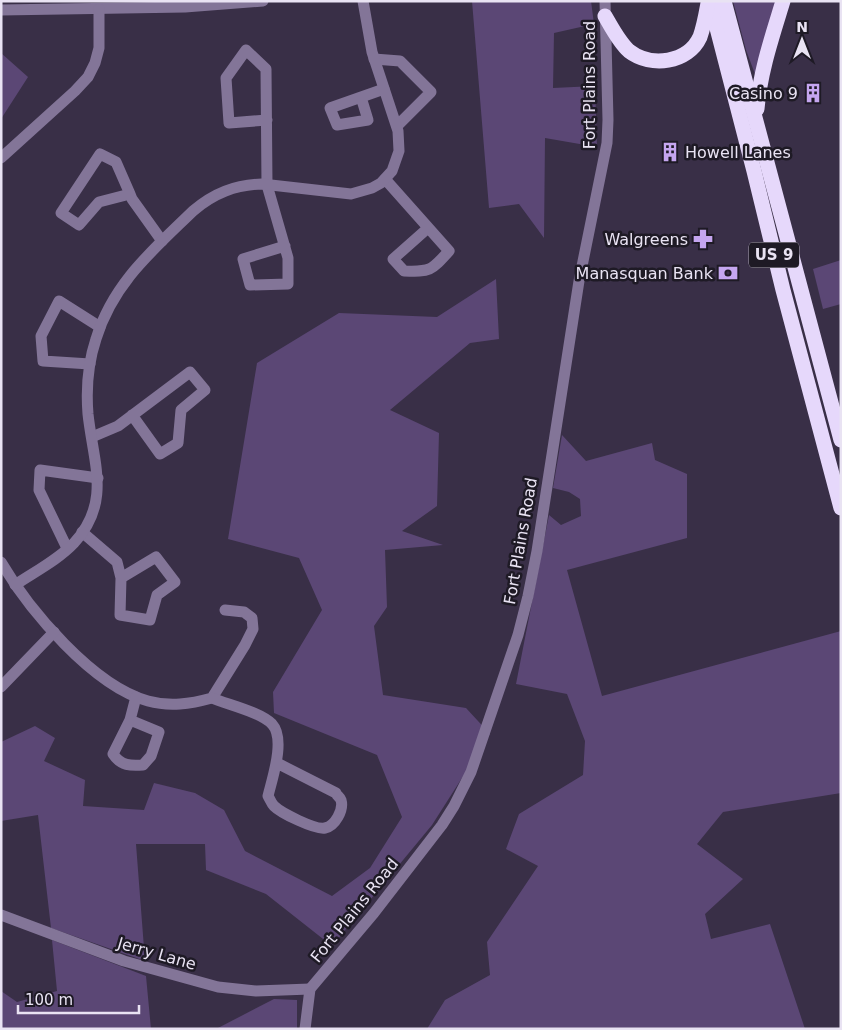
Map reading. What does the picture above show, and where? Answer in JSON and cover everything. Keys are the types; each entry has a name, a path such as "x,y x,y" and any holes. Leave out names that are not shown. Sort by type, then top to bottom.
{"highway":[{"path":"605,9 620,41 628,50 647,59 665,61 683,55 700,37 709,1"},
{"name":"US 9","path":"709,1 754,171 782,290 841,508"},
{"name":"US 9","path":"724,1 841,440"},
{"path":"756,120 759,85 783,1"}],"street":[{"path":"1,10 185,7 262,1"},
{"path":"15,585 67,548 82,532 94,508 98,491 98,478 87,397 90,364 100,327 124,282 137,266 193,211 212,197 233,188 248,184 267,184 350,194 372,188 385,179 394,166 400,140 368,37 363,1"},
{"path":"1,158 76,92 88,77 95,63 99,48 99,9"},
{"name":"Fort Plains Road","path":"310,989 374,913 442,825 454,806 470,772 518,635 537,551 577,290 607,143 605,9"},
{"path":"267,120 229,123 226,78 246,50 266,69 267,120 267,184 285,246 288,258 288,284 250,285 243,259 285,246"},
{"path":"376,65 400,61 431,92 397,126"},
{"path":"361,97 384,89"},
{"path":"130,194 100,202 79,225 62,213 100,154 116,162 130,194 162,241"},
{"path":"385,179 428,228 448,251 433,268 422,272 404,271 393,259 428,228"},
{"path":"90,364 43,361 42,336 59,301 100,327"},
{"path":"92,437 118,426 132,415 190,372 204,390 181,410 178,443 160,454 132,415"},
{"path":"67,548 40,490 40,470 98,478"},
{"path":"82,532 117,562 121,578 120,615 150,620 157,595 175,582 156,557 121,578"},
{"path":"1,562 15,585 54,632 95,670 118,687 136,697 168,705 193,703 212,698 260,716 273,725 278,736 277,763 268,796 273,806 318,828 326,828 336,822 341,810 341,800 336,793 277,763"},
{"path":"212,698 253,629 252,618 244,612 224,610"},
{"path":"1,687 54,632"},
{"path":"130,720 136,697"},
{"name":"Jerry Lane","path":"1,916 124,961 218,987 247,991 310,989"},
{"path":"305,1029 310,989"}],"shaded area":[{"path":"472,1 591,1 594,24 554,33 553,88 595,86 597,147 545,138 544,238 519,204 489,208"},
{"path":"733,1 778,1 755,74 746,50"},
{"path":"1,53 28,77 1,119"},
{"path":"841,260 841,304 823,309 813,269"},
{"path":"496,279 499,339 470,343 390,410 439,433 437,506 402,531 443,545 385,550 387,607 374,626 383,695 466,708 490,734 432,825 332,946 266,894 206,870 205,844 136,844 145,961 51,928 38,815 1,821 1,742 35,726 55,738 44,761 85,780 83,806 144,810 154,783 195,793 224,810 245,851 332,896 370,868 402,817 377,755 274,713 273,692 322,610 299,558 228,539 257,363 339,313 437,317"},
{"path":"562,435 586,461 652,443 655,460 687,474 687,538 567,570 602,696 841,631 841,793 723,812 697,844 743,879 705,914 711,939 770,924 805,1029 427,1029 445,1000 490,975 487,942 538,866 506,849 519,814 583,775 585,741 567,694 516,684 549,515 561,525 581,516 580,499 569,492 553,488"},
{"path":"52,940 146,976 151,1029 1,1029 1,991 17,1002 57,991"},
{"path":"274,999 297,1000 297,1029 216,1029"}],"place":[{"name":"Casino 9","path":"813,93"},
{"name":"Howell Lanes","path":"670,152"},
{"name":"Walgreens","path":"703,239"},
{"name":"Manasquan Bank","path":"728,273"}]}
